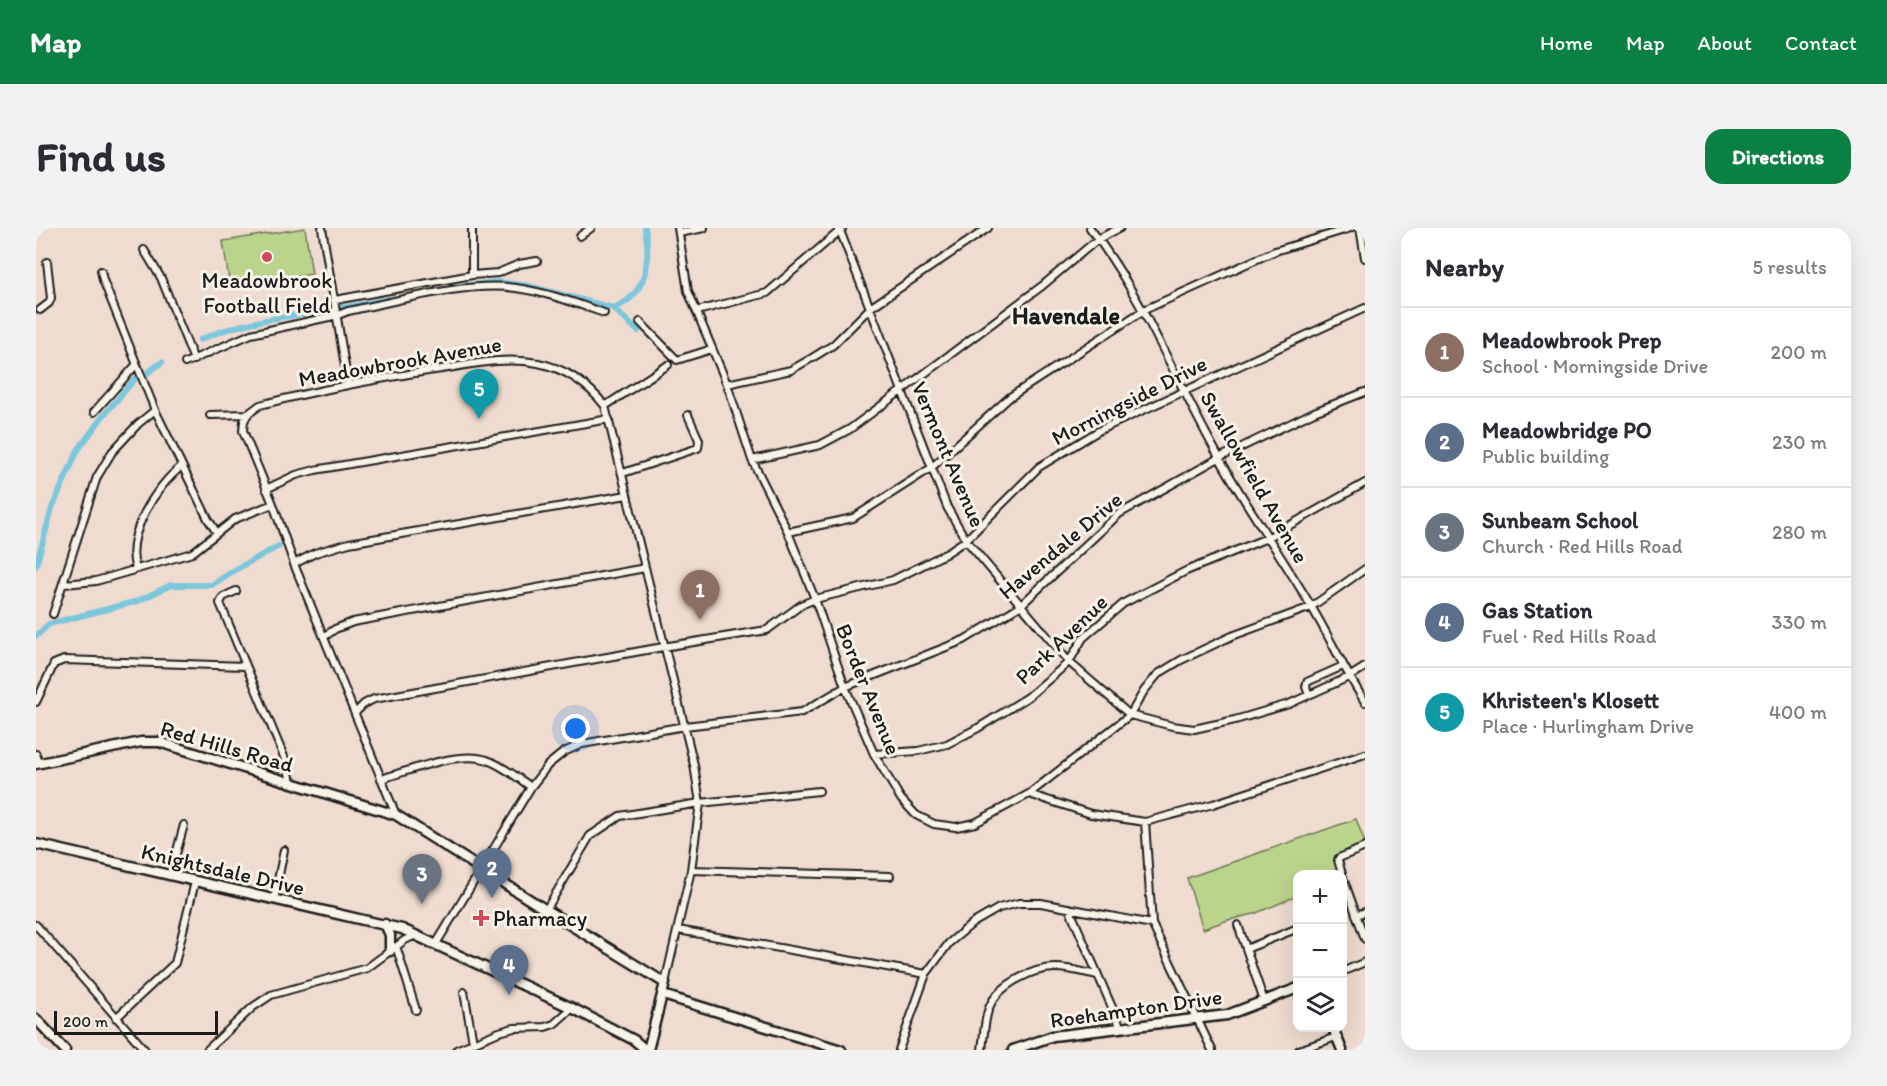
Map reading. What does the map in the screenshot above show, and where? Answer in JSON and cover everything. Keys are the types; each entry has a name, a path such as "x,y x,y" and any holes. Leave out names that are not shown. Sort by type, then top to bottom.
{"street":[{"path":"322,228 348,384"},
{"path":"472,228 472,275"},
{"path":"580,236 591,228"},
{"path":"679,230 704,228"},
{"path":"727,384 791,370 833,345 870,308 988,228"},
{"path":"1090,228 1098,239"},
{"path":"752,460 820,446 850,429 1042,286 1098,239 1119,228"},
{"path":"788,532 853,518 932,468 1010,398 1144,310 1275,251 1350,228"},
{"path":"1360,228 1365,258"},
{"path":"697,311 767,293 841,229"},
{"name":"Vermont Avenue","path":"841,229 947,507 966,540 1069,662 1130,715 1194,729 1259,713 1309,695 1365,667"},
{"name":"Border Avenue","path":"679,230 688,291 727,384 752,460 788,532 845,687 874,754 901,799 916,816 934,824 956,826 975,823 1029,794 1130,715 1152,680 1181,660 1233,636 1311,607 1365,569"},
{"name":"Swallowfield Avenue","path":"1098,239 1113,257 1144,310 1220,458 1311,607 1365,702"},
{"path":"144,250 161,278 194,360"},
{"path":"335,300 472,275 498,273 519,264 537,261"},
{"path":"37,310 49,303 51,298 47,262"},
{"path":"101,271 155,410 217,533"},
{"path":"185,363 251,334 348,311 491,286 530,290 604,313"},
{"name":"Morningside Drive","path":"355,713 364,704 374,699 767,630 801,605 814,599 893,580 945,554 966,540 1039,467 1100,430 1365,308"},
{"path":"640,322 677,360 712,349"},
{"name":"Meadowbrook Avenue","path":"248,414 260,405 348,384 511,359 561,369 596,394 605,406 623,473 663,647 685,726 700,803 691,870 663,995 647,1050"},
{"path":"94,412 136,365"},
{"path":"605,406 668,365"},
{"name":"Havendale Drive","path":"436,944 531,787 548,765 564,752 582,744 685,726 802,712 845,687 964,640 1020,606 1119,514 1220,458 1314,412 1365,392"},
{"path":"53,614 97,477 112,452 138,424 155,410"},
{"path":"210,415 248,414"},
{"path":"248,414 244,421 243,431 273,504 294,564 396,815"},
{"path":"623,473 698,448 699,440 688,415"},
{"path":"266,489 296,475 315,470 609,419"},
{"path":"136,569 133,552 139,524 161,486 182,466"},
{"name":"Park Avenue","path":"874,754 918,751 947,744 978,728 1028,697 1069,662 1083,638 1124,603 1176,576 1268,538 1365,483"},
{"path":"294,564 315,553 349,543 627,495"},
{"path":"64,584 96,581 192,554 235,519 273,504"},
{"path":"324,637 335,629 353,622 645,568"},
{"path":"236,591 223,597 220,601 286,764 291,782"},
{"path":"36,702 54,664 64,660 245,666"},
{"path":"1309,695 1307,682 1343,666"},
{"name":"Red Hills Road","path":"37,763 141,742 159,742 396,815 665,983"},
{"path":"36,754 37,763"},
{"path":"1029,794 1091,814 1145,822 1213,804 1365,754"},
{"path":"381,779 432,764 477,758 488,760 531,787"},
{"path":"546,910 590,836 620,816 700,803 819,791"},
{"path":"1145,822 1152,924 1212,1050"},
{"path":"170,876 184,825"},
{"name":"Knightsdale Drive","path":"36,844 385,924 416,935"},
{"path":"1341,870 1339,858 1365,847"},
{"path":"274,900 284,850"},
{"path":"691,870 890,876"},
{"path":"116,1018 175,963 195,882"},
{"path":"1347,889 1365,939"},
{"path":"899,1050 926,974 949,943 973,923 999,908 1019,903 1041,903 1152,924"},
{"path":"1069,908 1121,1028"},
{"path":"1356,915 1365,912"},
{"path":"385,924 416,1010"},
{"path":"1238,925 1264,1001"},
{"path":"36,926 145,1050"},
{"path":"678,930 926,974"},
{"path":"1246,949 1293,930"},
{"path":"207,1050 253,1007 271,995 357,972 376,963 405,940 416,935 572,1008 634,1040 647,1050"},
{"path":"1347,970 1365,962"},
{"path":"982,1050 990,1006 997,994 1011,984 1042,970 1054,968 1097,975"},
{"name":"Roehampton Drive","path":"1013,1050 1053,1036 1227,1015 1293,990"},
{"path":"464,992 472,1042"},
{"path":"663,995 837,1050"},
{"path":"456,1050 472,1042 514,1028 545,1027 554,1024 572,1008"},
{"path":"38,1025 65,1050"},
{"path":"1334,1032 1342,1050"},
{"path":"1299,1050 1336,1037"}],"green space":[{"name":"Meadowbrook Football Field","path":"305,228 312,274 230,287 223,241"},
{"path":"1356,819 1365,843 1335,856 1338,870 1293,870 1293,898 1254,914 1203,929 1187,878"}],"waterway":[{"path":"613,308 624,303 640,286 646,264 645,228"},
{"path":"453,287 498,282 528,286 613,308 638,331"},
{"path":"341,308 396,298"},
{"path":"200,340 247,324 329,310"},
{"path":"146,374 162,362"},
{"path":"36,566 52,508 78,450 135,379"},
{"path":"36,636 49,624 138,601 171,585 212,585 279,546"}],"place":[{"name":"Meadowbrook Football Field","path":"267,257"},
{"name":"Khristeen's Klosett","path":"479,419"},
{"name":"Meadowbrook Prep","path":"700,620"},
{"name":"Meadowbridge PO","path":"492,898"},
{"name":"Sunbeam School","path":"422,904"},
{"name":"Pharmacy","path":"481,918"},
{"name":"Gas Station","path":"509,995"}],"district":[{"name":"Havendale","path":"1066,316"}]}
